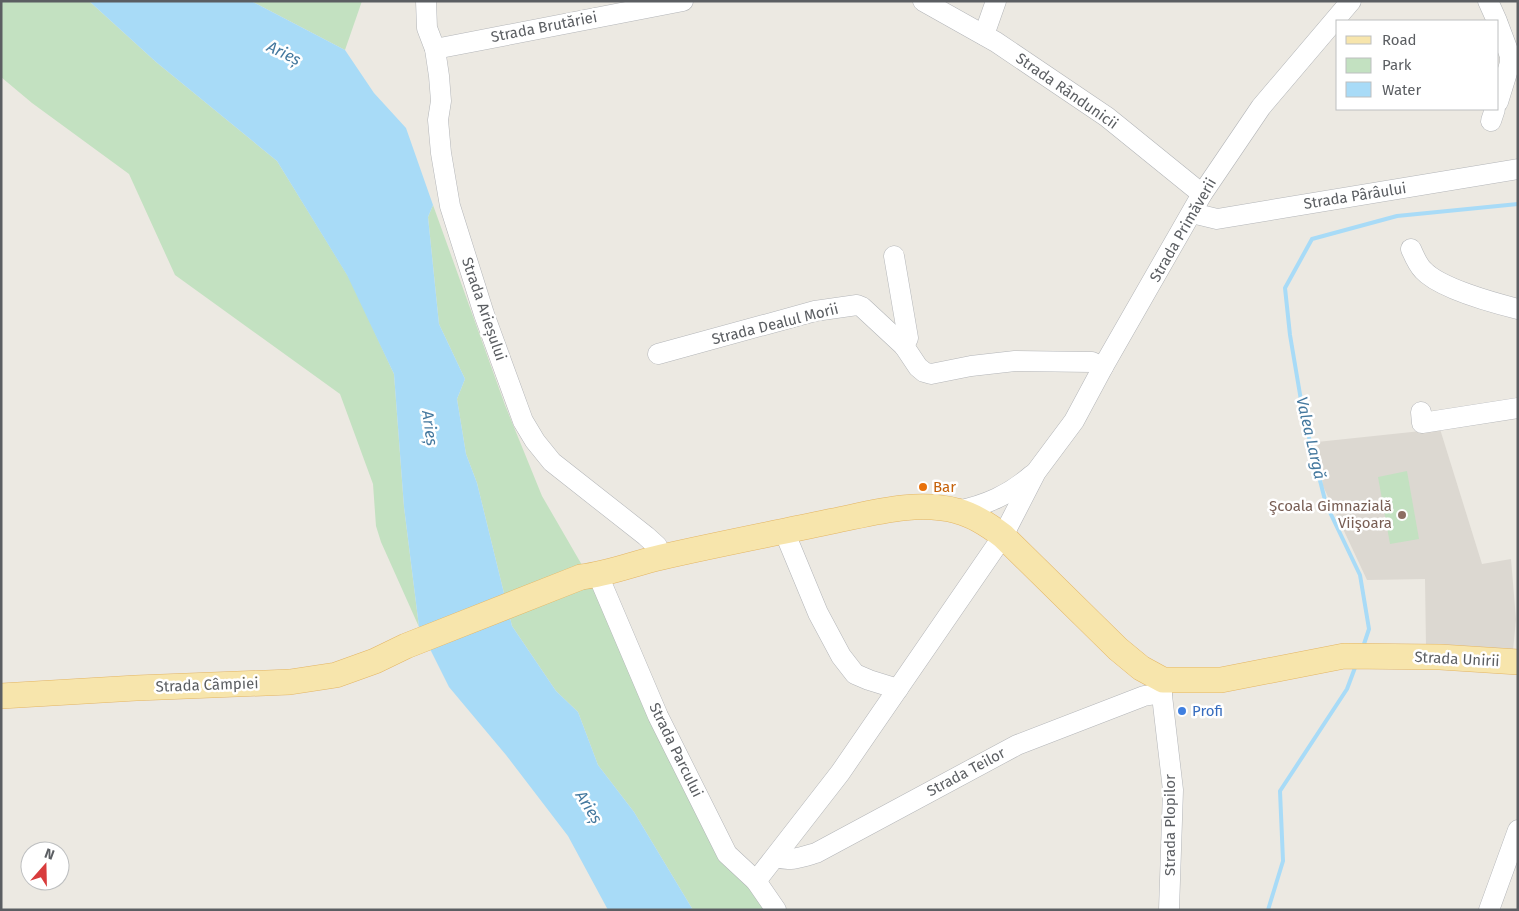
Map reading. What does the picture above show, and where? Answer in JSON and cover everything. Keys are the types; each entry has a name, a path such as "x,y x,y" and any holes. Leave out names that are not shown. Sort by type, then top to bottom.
{"main road":[{"name":"Strada Câmpiei","path":"1,696 308,680 336,675 374,661 406,646 590,576 661,557 784,531 897,509 916,508 957,511 975,518 1003,536 1118,649 1162,687"},
{"name":"Strada Unirii","path":"1162,687 1222,680 1344,656 1440,657 1518,662"}],"street":[{"name":"Strada Arieșului","path":"426,1 427,28 435,49 441,101 438,120 441,153 450,206 484,314 524,421 552,462 646,536 657,546 661,557"},
{"name":"Strada Brutăriei","path":"435,49 683,1"},
{"name":"Strada Rândunicii","path":"924,1 984,35 1107,117 1202,194"},
{"path":"984,35 996,1"},
{"name":"Strada Primăverii","path":"1036,472 1074,422 1103,367 1202,194 1261,108 1350,1"},
{"path":"1488,1 1496,20"},
{"path":"1499,27 1514,64 1499,100"},
{"name":"Strada Pârâului","path":"1192,213 1217,219 1518,169"},
{"path":"1411,249 1423,270 1437,281 1484,299 1518,309"},
{"path":"894,256 908,338 904,346"},
{"name":"Strada Dealul Morii","path":"658,354 815,311 852,306 862,307 904,346 918,367 924,372 931,374 971,366 1015,361 1092,362 1103,367"},
{"path":"1421,412 1422,423 1518,408"},
{"path":"957,511 979,506 1000,498 1019,487 1036,472"},
{"path":"756,881 840,773 1003,536 1036,472"},
{"path":"784,531 818,613 841,656 854,674 898,688"},
{"name":"Strada Parcului","path":"590,576 727,854 756,881 776,910"},
{"name":"Strada Teilor","path":"776,857 794,859 816,853 1017,745 1144,696 1162,687"},
{"name":"Strada Plopilor","path":"1162,687 1173,790 1169,910"},
{"path":"1489,910 1518,830"}],"shaded area":[{"name":"Şcoala Gimnazială Viişoara","path":"1440,429 1482,564 1511,559 1516,619 1513,651 1426,647 1425,579 1367,580 1323,486 1317,442"}],"green space":[{"path":"1,1 89,1 156,62 277,161 351,281 394,374 404,507 419,627 381,542 376,526 373,484 340,394 175,275 129,174 32,103 1,77"},
{"path":"251,1 362,1 345,50"},
{"path":"433,205 505,405 542,496 597,591 727,849 776,910 693,910 634,812 598,765 578,712 556,691 512,626 477,483 466,454 457,399 465,379 439,324 428,217"},
{"path":"1407,471 1419,539 1390,544 1378,477"}],"water":[{"name":"Arieș","path":"89,1 251,1 345,50 374,93 406,128 433,205 428,217 439,324 465,379 457,399 466,454 477,483 512,626 556,691 578,712 598,765 634,812 693,910 608,910 568,836 506,755 449,687 419,627 404,507 394,374 347,275 277,161 156,62"}],"waterway":[{"name":"Valea Largă","path":"1363,647 1369,629 1360,575 1326,504 1304,418 1290,335 1285,288 1312,239 1397,216 1518,204"},
{"name":"Valea Largă","path":"1268,910 1283,861 1280,791 1347,689 1356,665"}],"place":[{"name":"Bar","path":"923,487"},
{"name":"Şcoala Gimnazială Viişoara","path":"1402,515"},
{"name":"Profi","path":"1182,711"}]}
